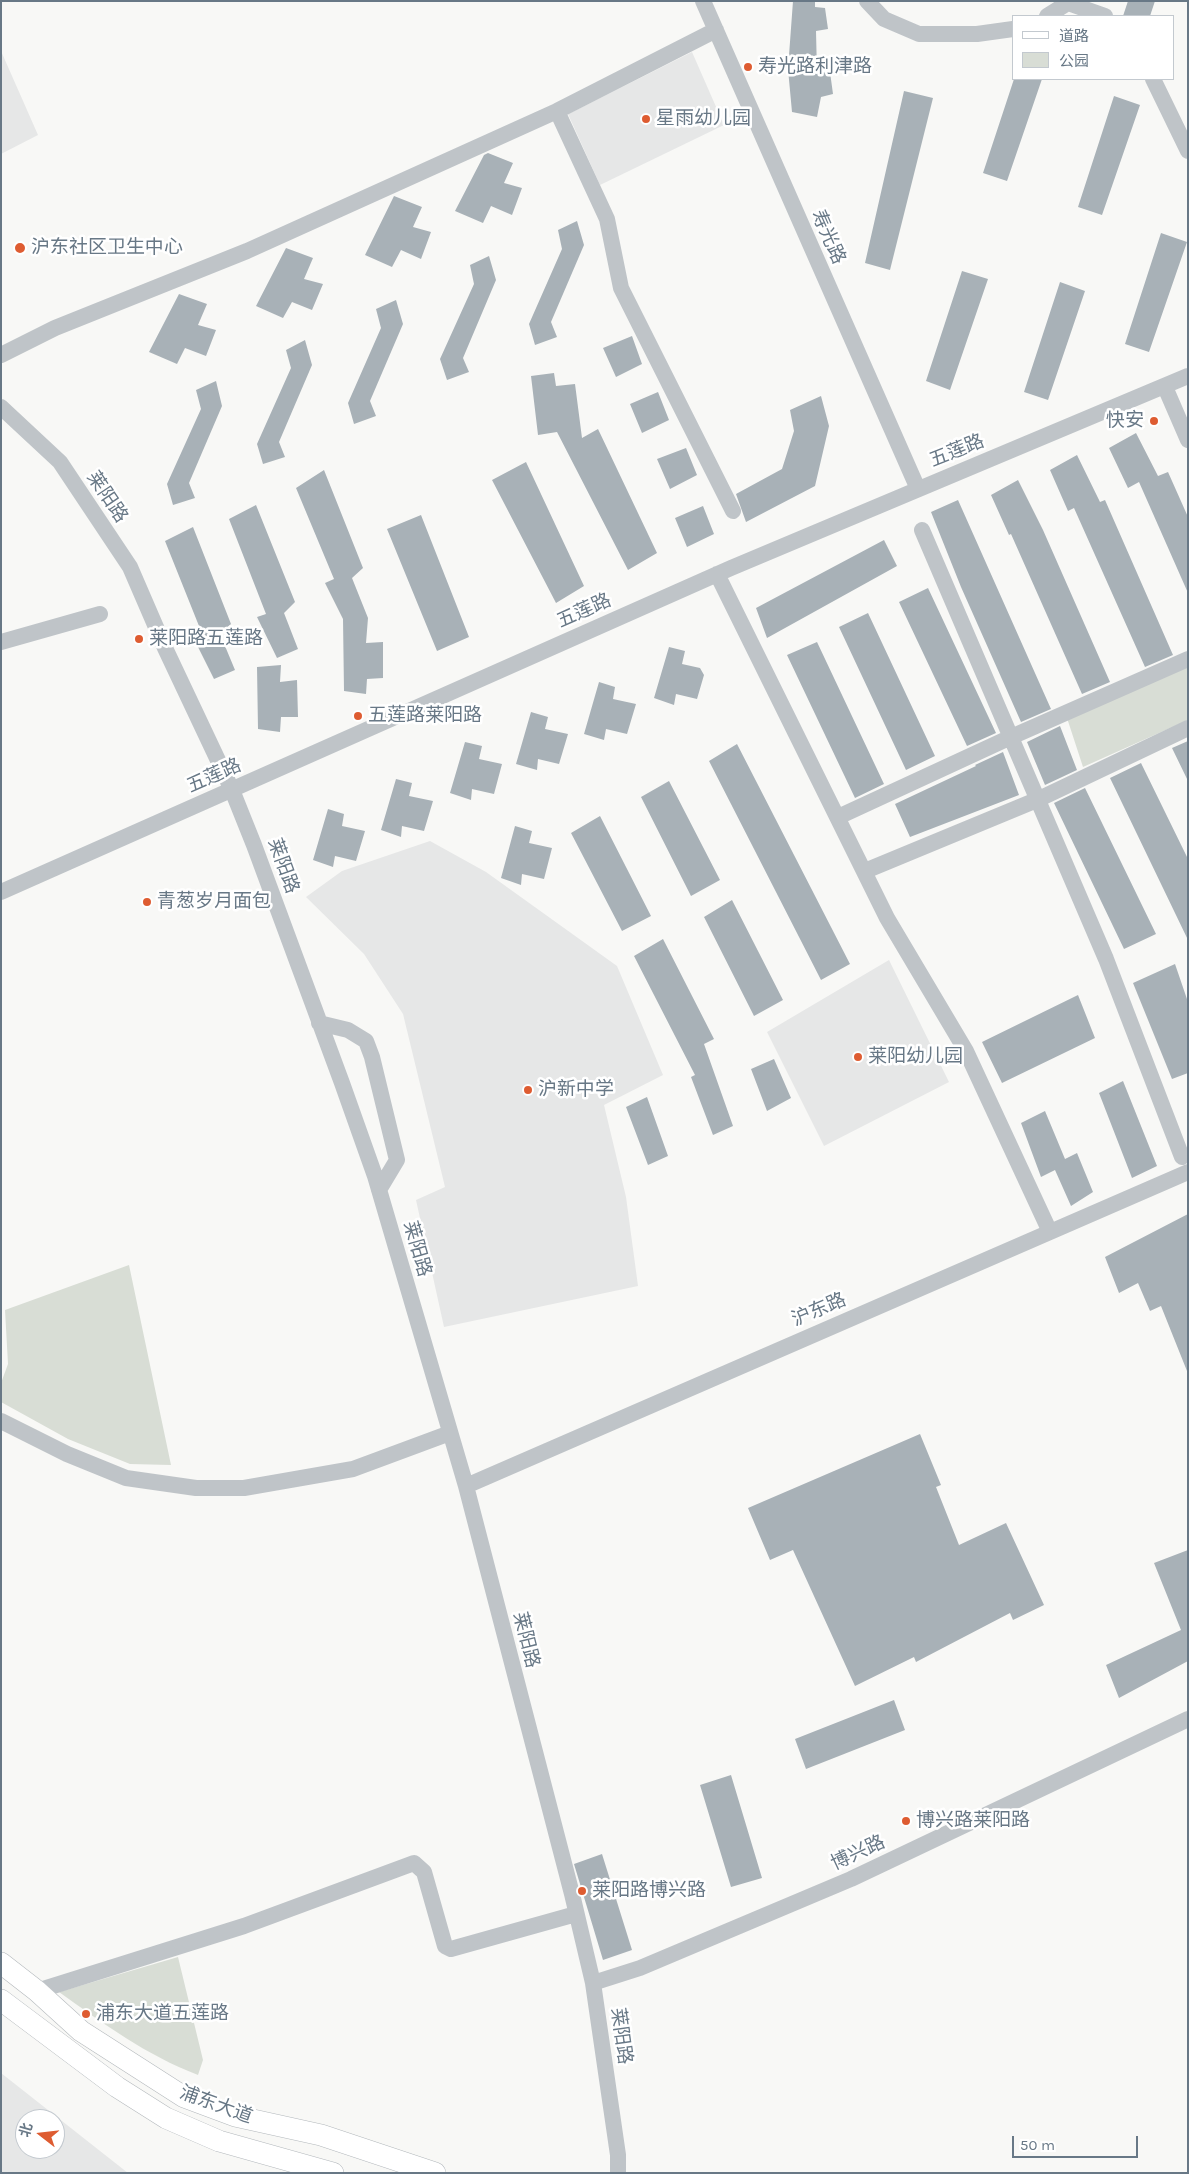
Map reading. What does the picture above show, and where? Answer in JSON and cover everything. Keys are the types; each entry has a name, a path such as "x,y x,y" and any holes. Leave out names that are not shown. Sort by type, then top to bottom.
{"main road":[{"name":"浦东大道","path":"1,1964 37,1990 81,2031 184,2097 235,2116 321,2135 434,2173"},
{"name":"浦东大道","path":"1,2000 118,2087 166,2118 219,2141 332,2173"}],"street":[{"name":"寿光路","path":"703,1 918,489"},
{"path":"868,1 884,19 919,34 977,34 1012,29"},
{"path":"1049,15 1070,2 1102,15"},
{"path":"1,355 55,328 247,251 557,111 716,30"},
{"path":"1153,80 1188,151"},
{"path":"557,111 607,219 620,288 733,511"},
{"name":"五莲路","path":"1,892 717,574 1188,376"},
{"path":"1165,387 1188,440"},
{"name":"莱阳路","path":"1,407 60,462 130,567 165,648 232,790 254,845 379,1190 466,1486 593,1982 618,2155 618,2173"},
{"path":"922,530 1106,959 1185,1164"},
{"path":"717,574 887,918 966,1051 1050,1232"},
{"path":"1,642 100,614"},
{"path":"838,817 1011,736 1188,659"},
{"path":"865,871 1038,799 1188,728"},
{"path":"319,1023 348,1030 366,1041 372,1057 397,1160 379,1190"},
{"name":"沪东路","path":"466,1486 1050,1232 1185,1164"},
{"path":"1,1421 67,1454 126,1478 196,1488 244,1488 353,1469 450,1433"},
{"name":"博兴路","path":"593,1982 640,1968 852,1879 1188,1719"},
{"path":"37,1990 244,1926 414,1863 424,1872 445,1946 451,1949 576,1914"}],"shaded area":[{"path":"1,51 38,135 1,154"},
{"name":"星雨幼儿园","path":"692,52 724,125 600,185 568,114"},
{"name":"沪新中学","path":"430,841 486,872 617,966 663,1075 604,1105 626,1197 638,1286 444,1327 416,1200 445,1187 403,1014 364,954 306,897 342,871"},
{"name":"莱阳幼儿园","path":"889,960 949,1082 824,1146 767,1032"},
{"path":"1,2073 47,2109 15,2109 15,2159 65,2159 65,2123 128,2173 1,2173"}],"green space":[{"path":"1188,665 1188,720 1083,767 1067,718"},
{"path":"129,1265 171,1465 130,1464 68,1439 1,1402 1,1383 8,1364 5,1310"},
{"path":"178,1957 203,2060 198,2075 143,2048 59,1992"}],"building":[{"path":"793,1 815,1 815,7 825,8 828,29 816,31 817,73 830,72 833,94 821,97 817,117 792,112 788,69"},
{"path":"1128,1 1155,1 1150,15 1123,15"},
{"path":"1014,80 1042,80 1007,181 983,173"},
{"path":"904,91 933,98 890,270 865,263"},
{"path":"1114,96 1140,105 1102,215 1078,207"},
{"path":"488,153 513,163 504,183 522,188 512,215 491,206 483,223 455,211 484,155"},
{"path":"394,196 422,207 413,227 431,232 421,259 401,250 392,267 365,255"},
{"path":"577,221 584,245 551,322 557,337 535,345 529,324 562,249 558,230"},
{"path":"1161,233 1187,242 1149,352 1125,344"},
{"path":"286,248 313,258 304,279 323,284 312,310 292,302 283,318 256,306"},
{"path":"489,256 496,280 463,358 469,372 447,380 440,359 474,284 470,265"},
{"path":"962,271 988,279 950,390 926,381"},
{"path":"1060,282 1085,291 1048,400 1024,392"},
{"path":"179,294 207,304 198,325 216,330 206,356 185,348 177,364 149,352"},
{"path":"396,300 403,324 370,401 376,416 354,424 348,403 381,328 376,309"},
{"path":"632,336 642,364 616,377 603,348"},
{"path":"305,340 312,365 279,442 285,457 263,464 257,444 291,368 286,350"},
{"path":"554,373 556,386 575,384 582,438 598,429 657,553 628,570 557,432 538,435 531,376"},
{"path":"216,381 222,406 189,483 195,498 173,505 167,484 201,409 196,390"},
{"path":"658,392 669,420 642,433 630,404"},
{"path":"821,396 829,426 815,486 746,522 736,494 782,469 794,431 790,410"},
{"path":"1136,433 1158,476 1168,472 1188,517 1188,593 1139,482 1128,488 1109,448"},
{"path":"686,448 697,475 670,489 657,459"},
{"path":"1077,455 1100,502 1105,500 1173,655 1145,667 1074,508 1068,511 1050,470"},
{"path":"526,462 584,586 556,603 492,480"},
{"path":"324,470 363,568 352,578 368,618 366,643 383,642 383,678 367,679 366,694 344,691 343,619 325,583 334,579 296,488"},
{"path":"1018,480 1043,530 1110,682 1082,694 1011,534 1009,535 991,495"},
{"path":"958,500 1051,709 1021,722 961,587 931,512"},
{"path":"256,505 295,602 284,613 298,649 277,658 257,617 266,614 229,519"},
{"path":"703,506 714,534 687,547 675,518"},
{"path":"421,515 469,637 437,651 387,529"},
{"path":"193,527 231,624 220,634 235,670 214,679 194,639 203,636 165,541"},
{"path":"884,540 897,566 767,638 756,608"},
{"path":"928,588 996,733 967,746 899,602"},
{"path":"868,613 935,756 906,770 839,627"},
{"path":"817,642 884,784 855,798 787,655"},
{"path":"669,647 685,651 682,664 700,668 704,675 697,699 676,694 674,705 654,698"},
{"path":"281,665 280,682 297,680 298,717 281,717 280,732 258,729 257,667"},
{"path":"599,682 615,687 613,699 636,704 627,734 606,729 604,740 584,734"},
{"path":"531,712 548,717 545,729 568,734 559,764 538,759 537,770 516,764"},
{"path":"1060,726 1077,770 1045,785 1027,742"},
{"path":"1188,741 1188,781 1172,748"},
{"path":"465,742 482,746 479,759 502,764 494,794 472,789 471,800 450,793"},
{"path":"737,744 850,964 821,980 709,761"},
{"path":"1003,752 1019,795 910,837 895,804"},
{"path":"1141,763 1188,859 1188,940 1110,778"},
{"path":"396,779 412,783 409,796 433,801 424,831 402,826 401,837 381,830"},
{"path":"669,781 720,880 691,896 641,797"},
{"path":"1085,788 1156,934 1124,949 1054,803"},
{"path":"328,809 344,814 342,826 365,831 356,861 335,856 333,867 313,860"},
{"path":"600,816 651,916 622,931 571,833"},
{"path":"515,826 532,831 529,843 552,848 544,879 522,874 521,885 501,878"},
{"path":"732,900 783,1000 754,1016 704,917"},
{"path":"663,939 714,1039 704,1044 733,1126 713,1135 691,1077 695,1075 634,956"},
{"path":"1175,964 1188,1002 1188,1073 1172,1079 1133,983"},
{"path":"1078,995 1095,1038 1002,1083 982,1042"},
{"path":"774,1059 791,1098 767,1111 751,1069"},
{"path":"1123,1081 1157,1166 1132,1178 1099,1093"},
{"path":"647,1097 668,1156 648,1165 626,1107"},
{"path":"1045,1111 1065,1159 1077,1153 1093,1192 1071,1206 1055,1170 1041,1177 1021,1123"},
{"path":"1188,1214 1187,1371 1161,1306 1150,1311 1138,1283 1119,1293 1105,1257"},
{"path":"920,1434 941,1485 936,1487 959,1545 1006,1523 1044,1605 1013,1620 1010,1613 916,1662 914,1657 855,1686 793,1550 770,1560 748,1508"},
{"path":"1188,1550 1188,1661 1119,1698 1106,1665 1181,1630 1154,1563"},
{"path":"894,1700 905,1730 806,1769 795,1739"},
{"path":"731,1775 762,1878 731,1887 700,1785"},
{"path":"602,1854 632,1950 603,1960 574,1864"}],"place":[{"name":"寿光路利津路","path":"748,67"},
{"name":"星雨幼儿园","path":"646,119"},
{"name":"沪东社区卫生中心","path":"20,248"},
{"name":"快安","path":"1154,421"},
{"name":"莱阳路五莲路","path":"139,639"},
{"name":"五莲路莱阳路","path":"358,716"},
{"name":"青葱岁月面包","path":"147,902"},
{"name":"莱阳幼儿园","path":"858,1057"},
{"name":"沪新中学","path":"528,1090"},
{"name":"博兴路莱阳路","path":"906,1821"},
{"name":"莱阳路博兴路","path":"582,1891"},
{"name":"浦东大道五莲路","path":"86,2014"}]}
